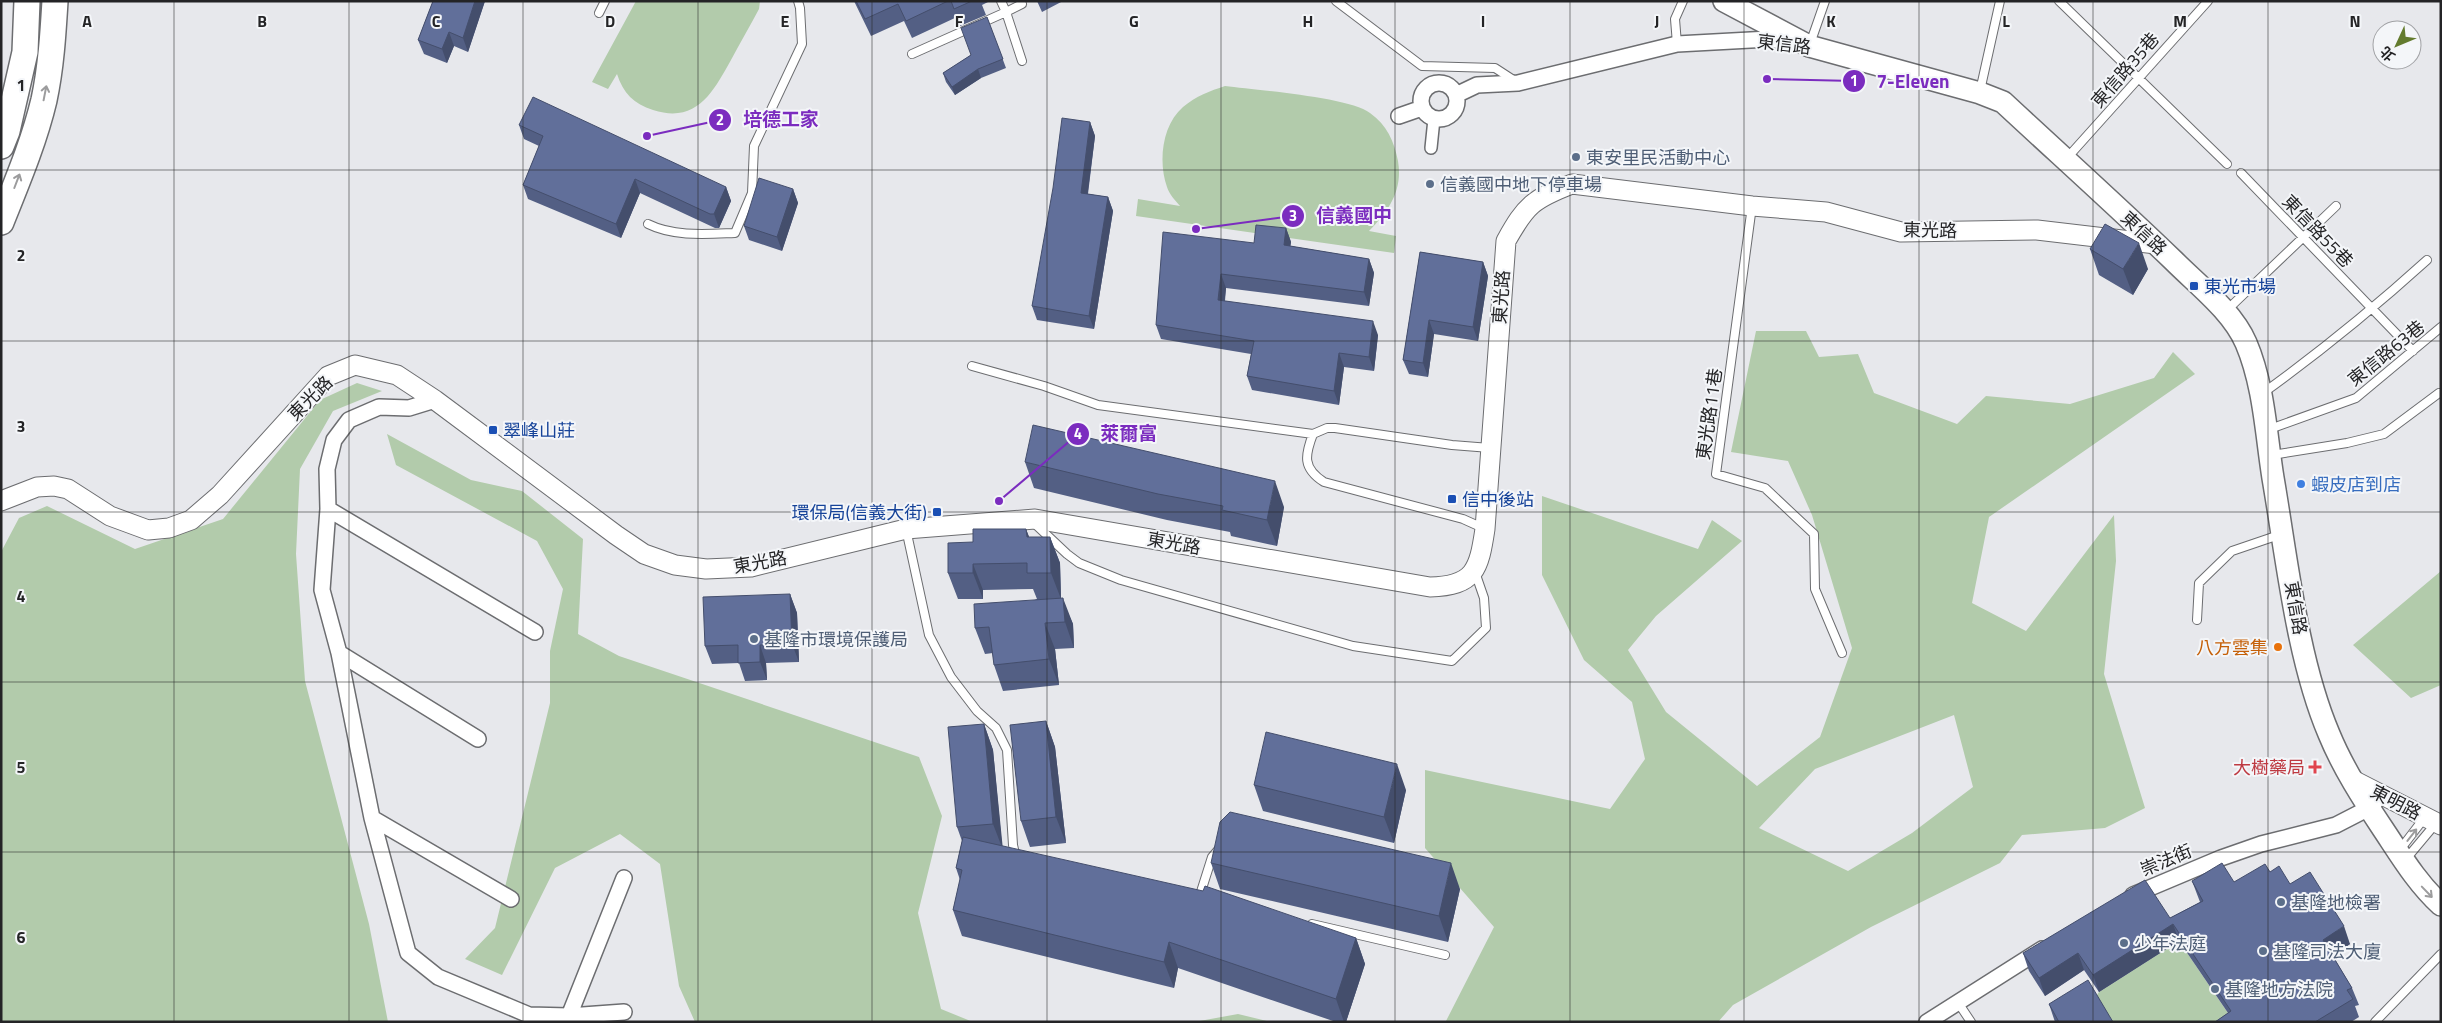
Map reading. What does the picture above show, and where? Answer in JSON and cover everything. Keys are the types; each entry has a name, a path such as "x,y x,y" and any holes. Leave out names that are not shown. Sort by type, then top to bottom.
{"highway":[{"path":"4,138 26,52 27,1"},
{"path":"1,222 33,140 44,99 51,58 55,1"}],"main road":[{"path":"1724,1 1809,46"},
{"name":"東信路","path":"1809,46 1980,93 2003,102 2156,244 2224,312 2246,343 2261,394 2269,455 2311,681 2329,734 2351,779 2376,802 2401,857 2423,888 2441,905"}],"street":[{"name":"東信路","path":"1456,95 1477,85 1518,83 1677,44 1769,39 1809,46"},
{"path":"1432,84 1448,86 1456,95 1456,106 1450,115 1434,119 1425,113 1420,103 1423,92 1432,84"},
{"path":"1398,116 1422,108"},
{"path":"1431,148 1434,119"},
{"name":"東光路","path":"1,501 38,487 54,486 68,489 110,516 148,530 169,528 191,520 206,509 328,376 355,365 396,375 435,400 616,535 644,554 675,565 706,569 751,567 906,529 1029,519 1430,587 1456,585 1467,578 1481,559 1485,529 1506,241 1521,214 1543,196 1572,184 1752,206 1826,212 1901,232 2037,230 2156,244"},
{"path":"435,400 409,408 379,408 349,420 334,440 327,469 328,509 322,590 339,653 372,818 408,953 438,977 529,1015 568,1016 624,1012"},
{"path":"328,509 535,632"},
{"path":"339,653 478,739"},
{"name":"東明路","path":"2376,802 2434,821"},
{"name":"崇法街","path":"2123,902 2139,892 2221,858 2261,844 2336,825 2376,802"},
{"path":"372,818 511,899"},
{"path":"568,1016 624,878"},
{"path":"1927,1022 1957,1001 2058,940"}],"lane":[{"path":"599,13 605,1"},
{"path":"648,224 659,229 700,234 735,233 752,193 754,146 802,44 798,1"},
{"path":"1001,1 1022,61"},
{"path":"912,54 1006,12 1022,4 1021,1"},
{"path":"1336,1 1422,66 1495,68 1518,83"},
{"path":"1677,44 1675,19 1682,1"},
{"path":"1809,46 1824,1"},
{"path":"1980,93 2000,1"},
{"path":"2059,1 2227,164"},
{"name":"東信路35巷","path":"2066,159 2208,1"},
{"name":"東信路55巷","path":"2242,173 2412,351"},
{"name":"東光路11巷","path":"1752,206 1716,474 1765,488 1814,534 1815,589 1842,653"},
{"path":"2224,312 2336,206"},
{"path":"2261,394 2313,357 2372,310 2426,260"},
{"name":"東信路63巷","path":"2265,431 2356,398 2441,327"},
{"path":"972,366 1044,386 1098,405 1313,434 1327,428 1335,428 1452,445 1490,448"},
{"path":"2269,455 2347,443 2384,434 2439,393"},
{"path":"1313,434 1307,450 1309,468 1314,476 1324,482 1463,519 1485,529"},
{"path":"1029,519 1079,563 1121,580 1353,646 1452,661 1486,628 1484,598 1474,570"},
{"path":"906,529 929,635 951,677 977,711 996,728 1008,750 1013,845 1015,857 1024,862"},
{"path":"2197,620 2199,583 2232,551 2283,534"},
{"path":"2401,857 2434,821"},
{"path":"2401,857 2434,821"},
{"path":"1199,898 1212,857 1223,845"},
{"path":"1189,896 1208,900"},
{"path":"1303,922 1445,955"},
{"path":"2375,1022 2441,954"},
{"path":"1957,1001 1971,1022"}],"green space":[{"path":"636,1 760,1 756,15 710,94 692,109 681,113 668,113 640,105 622,87 617,74 608,89 592,82"},
{"path":"1225,86 1323,98 1359,107 1376,118 1392,140 1399,172 1393,199 1383,216 1369,231 1396,236 1394,253 1136,216 1138,199 1180,206 1169,192 1164,177 1163,155 1166,134 1170,124 1183,107 1198,97"},
{"path":"1756,331 1806,331 1819,357 1858,354 1874,393 1957,424 1986,396 2070,404 2154,378 2173,352 2195,374 1989,517 1972,603 2026,631 2114,515 2116,561 2104,674 2145,808 2105,828 2022,835 2000,863 1871,927 1733,1005 1718,1022 1436,1022 1446,1021 1494,927 1425,848 1425,770 1610,809 1645,759 1632,702 1584,660 1542,575 1542,496 1698,549 1712,520 1742,541 1656,616 1628,650 1666,712 1757,786 1820,737 1852,648 1812,515 1788,461 1731,452","holes":["1954,715 1973,787 1912,833 1848,871 1759,828 1815,769"]},
{"path":"357,383 382,391 333,411 300,469 296,554 305,681 369,924 388,1022 1,1022 1,552 19,518 47,506 135,549 223,519 320,400"},
{"path":"387,434 471,480 522,491 583,539 578,634 619,656 919,757 942,816 918,913 941,1009 973,1022 695,1022 679,986 660,864 620,834 555,868 502,975 465,959 495,928 550,703 550,651 563,589 537,541 396,465"},
{"path":"2441,571 2441,685 2411,698 2353,645"},
{"path":"2179,941 2234,1022 2109,1022 2095,998 2099,992"},
{"path":"1238,1014 1271,1022 1194,1022"}],"building":[{"path":"433,1 475,1 463,38 449,32 442,49 418,40"},
{"path":"856,1 948,1 906,21 898,4 865,19"},
{"path":"951,1 972,1 954,9"},
{"path":"987,17 1003,59 978,69 952,87 943,73 971,55 961,28"},
{"path":"533,97 726,187 714,214 710,214 635,179 616,224 523,185 543,136 519,125"},
{"path":"1062,118 1090,122 1081,193 1108,197 1089,316 1032,306 1053,188"},
{"path":"759,178 793,189 777,237 744,226"},
{"path":"2105,224 2139,243 2123,269 2090,249"},
{"path":"1256,225 1286,228 1284,245 1369,259 1364,292 1221,274 1218,300 1373,321 1369,357 1339,353 1334,391 1247,376 1254,341 1156,325 1163,232 1254,243"},
{"path":"1420,252 1483,262 1473,327 1429,320 1423,363 1403,360"},
{"path":"1033,425 1275,481 1267,520 1222,510 1223,506 1158,494 1025,462"},
{"path":"973,529 1026,529 1027,537 1050,537 1051,573 1027,573 1027,563 973,564 973,573 948,573 948,543 973,542"},
{"name":"基隆市環境保護局","path":"790,594 792,644 760,645 760,662 738,663 738,645 705,646 703,597"},
{"path":"1063,598 1065,622 1045,623 1049,659 994,665 989,627 975,628 974,604"},
{"path":"1046,721 1056,817 1021,821 1010,725"},
{"path":"984,724 993,824 957,827 948,727"},
{"path":"1266,732 1397,764 1384,817 1254,785"},
{"path":"1230,812 1451,863 1439,916 1211,863 1220,822"},
{"path":"963,837 1203,891 1205,886 1356,938 1336,999 1169,942 1164,962 953,910 962,870 956,868"},
{"name":"基隆司法大廈","path":"2222,863 2234,882 2265,864 2270,872 2279,866 2290,884 2310,872 2344,926 2323,940 2352,988 2347,990 2353,999 2315,1022 2215,1022 2231,1011 2173,924 2093,975 2078,953 2039,978 2023,953 2145,880 2170,918 2203,901 2192,881"},
{"path":"2088,980 2113,1022 2059,1022 2049,1004"}],"place":[{"name":"7-Eleven","path":"1767,79"},
{"name":"培德工家","path":"647,136"},
{"name":"東安里民活動中心","path":"1576,157"},
{"name":"信義國中地下停車場","path":"1430,184"},
{"name":"信義國中","path":"1196,229"},
{"name":"東光市場","path":"2194,286"},
{"name":"翠峰山莊","path":"493,430"},
{"name":"蝦皮店到店","path":"2301,484"},
{"name":"信中後站","path":"1452,499"},
{"name":"萊爾富","path":"999,501"},
{"name":"環保局(信義大街)","path":"937,512"},
{"name":"基隆市環境保護局","path":"754,639"},
{"name":"八方雲集","path":"2278,647"},
{"name":"大樹藥局","path":"2315,767"},
{"name":"基隆地檢署","path":"2281,902"},
{"name":"少年法庭","path":"2124,943"},
{"name":"基隆司法大廈","path":"2263,951"},
{"name":"基隆地方法院","path":"2215,989"}]}
